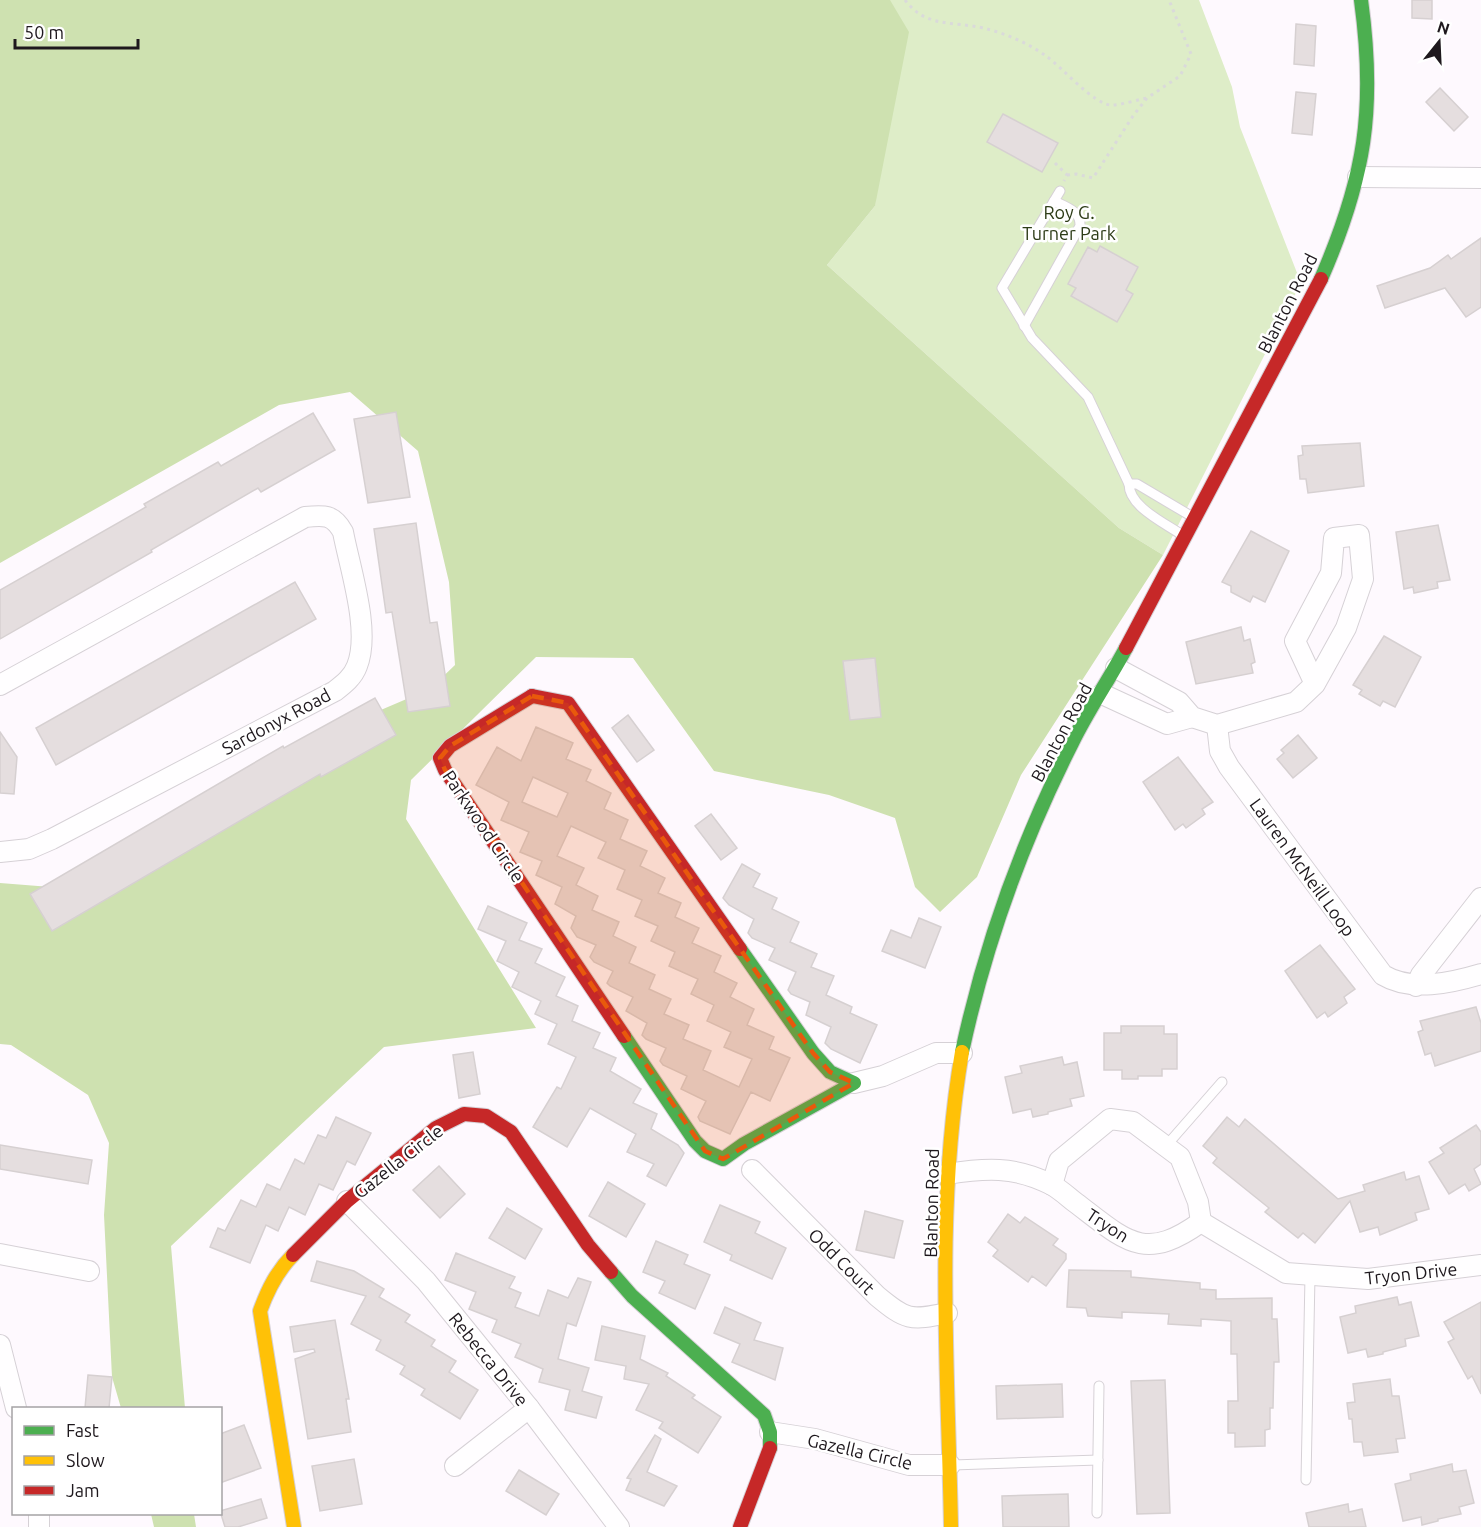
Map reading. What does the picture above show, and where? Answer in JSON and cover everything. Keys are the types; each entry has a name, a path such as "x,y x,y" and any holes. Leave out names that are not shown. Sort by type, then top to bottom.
{"street":[{"name":"Blanton Road","path":"951,1527 946,1174 962,1053 986,956 1015,871 1074,738 1116,668 1183,536 1320,282 1338,241 1362,160 1367,67 1361,0"},
{"path":"1358,177 1481,178"},
{"name":"Sardonyx Road","path":"0,685 305,517 327,515 336,519 343,532 362,640 356,669 347,681 335,691 52,839 29,849 0,852"},
{"path":"1116,668 1179,702 1192,717 1217,725 1296,702 1315,684 1337,648 1363,579 1359,535 1334,538 1331,573 1295,641 1315,684"},
{"path":"1102,694 1167,724 1192,717"},
{"name":"Parkwood Circle","path":"854,1083 830,1072 813,1053 568,703 532,696 450,746 440,758 445,770 695,1141 705,1150 723,1159 744,1144 854,1083 883,1076 936,1053 962,1053"},
{"name":"Lauren McNeill Loop","path":"1217,725 1220,751 1229,767 1383,975 1399,984 1416,986 1481,974"},
{"path":"1416,986 1421,975 1481,898"},
{"name":"Gazella Circle","path":"294,1527 260,1311 268,1288 282,1266 347,1201 436,1128 464,1114 486,1116 511,1132 588,1245 632,1296 764,1415 770,1432 815,1439 909,1465 950,1465"},
{"path":"946,1174 987,1168 1021,1173 1052,1185 1059,1161 1110,1119 1133,1122 1180,1157 1198,1202 1201,1221"},
{"name":"Odd Court","path":"752,1170 877,1296 898,1313 917,1319 947,1313"},
{"name":"Tryon","path":"1052,1185 1107,1227 1135,1243 1159,1245 1184,1234 1201,1221"},
{"name":"Rebecca Drive","path":"347,1201 426,1281 529,1408 619,1527"},
{"name":"Tryon Drive","path":"1201,1221 1286,1273 1368,1279 1481,1265"},
{"path":"0,1254 89,1271"},
{"path":"0,1345 16,1407"},
{"path":"455,1466 529,1408"},
{"path":"740,1527 767,1459 770,1432"}],"lane":[{"path":"1060,191 1002,288 1024,326 1088,397 1136,501 1183,536"},
{"path":"1024,326 1080,226 1080,220 1075,212 1054,201"},
{"path":"1129,484 1137,484 1194,517"},
{"path":"1166,1146 1222,1082"},
{"path":"1306,1480 1310,1276"},
{"path":"1097,1514 1099,1386"},
{"path":"950,1465 1098,1460"}],"path":[{"path":"905,0 916,14 929,19 944,24 984,28 1027,44 1046,55 1094,98 1110,105 1147,98"},
{"path":"1067,175 1076,174 1093,178 1132,116 1147,98 1180,76 1191,54 1169,0"},
{"path":"1055,163 1067,175"},
{"path":"1060,191 1067,175"}],"highlighted area":[{"path":"532,696 568,703 813,1053 830,1072 854,1083 723,1159 705,1151 445,770 440,758 450,746"}],"green space":[{"path":"0,0 890,0 909,32 875,206 827,265 1119,528 1163,555 1021,775 977,877 940,912 915,887 895,818 829,795 714,771 633,658 536,657 411,780 406,819 536,1028 384,1047 171,1246 185,1407 121,1407 112,1377 104,1215 109,1143 88,1095 11,1045 0,1044 0,883 76,889 341,727 430,689 455,665 449,582 418,451 350,392 279,405 0,563"},
{"name":"Roy G. Turner Park","path":"889,0 1199,0 1232,87 1240,127 1301,283 1163,555 1119,528 827,265 875,206"},
{"path":"151,1515 194,1515 196,1527 154,1527"}],"building":[{"path":"1412,0 1432,0 1432,19 1412,18"},
{"path":"1296,24 1316,26 1314,66 1294,64"},
{"path":"1440,88 1468,117 1454,131 1426,102"},
{"path":"1296,92 1316,94 1312,135 1292,133"},
{"path":"1003,114 1058,143 1042,172 987,142"},
{"path":"1481,238 1481,307 1466,317 1445,288 1385,308 1377,286 1430,268 1448,255 1451,259"},
{"path":"1100,246 1138,267 1126,290 1133,294 1117,322 1071,296 1076,288 1068,284 1088,247 1097,252"},
{"path":"396,412 410,497 368,503 354,419"},
{"path":"313,413 335,450 261,492 258,488 0,639 0,590 146,507 144,504 218,462 221,466"},
{"path":"1360,443 1364,486 1308,493 1306,479 1300,479 1298,456 1303,455 1302,446"},
{"path":"416,523 430,623 437,622 450,706 408,712 392,612 386,613 374,529"},
{"path":"1438,525 1450,580 1437,582 1438,588 1414,593 1413,587 1404,589 1396,532"},
{"path":"1251,531 1289,551 1265,602 1253,596 1250,602 1231,592 1231,586 1222,582"},
{"path":"295,582 316,619 56,765 36,728"},
{"path":"1241,627 1244,641 1250,639 1255,662 1251,664 1253,673 1196,684 1186,642"},
{"path":"1384,636 1421,657 1395,707 1383,701 1380,706 1359,694 1362,690 1353,685"},
{"path":"875,658 881,717 850,720 843,661"},
{"path":"375,698 396,735 321,777 320,774 52,931 30,894 283,746 284,748"},
{"path":"628,715 654,750 637,762 612,728"},
{"path":"536,727 573,743 566,759 591,770 586,781 611,793 604,809 628,820 620,839 647,851 640,866 665,878 658,893 681,903 675,917 699,928 692,943 721,956 714,972 737,983 730,997 754,1009 747,1025 774,1037 769,1049 790,1058 770,1101 751,1092 730,1134 700,1121 698,1117 706,1101 681,1089 687,1076 663,1065 660,1061 666,1048 646,1039 642,1035 647,1023 626,1011 633,997 607,983 613,971 594,962 590,957 596,945 577,937 571,928 576,916 555,904 562,887 536,875 542,861 520,852 529,832 501,820 509,802 476,785 497,747 521,761","holes":["533,777 568,793 557,817 522,802","571,826 606,842 598,858 625,870 617,889 642,900 635,916 658,926 651,941 675,952 669,966 698,979 691,994 714,1005 707,1021 731,1032 724,1047 752,1059 739,1087 703,1070 711,1051 683,1039 689,1025 664,1014 671,999 649,989 655,975 629,963 636,947 613,936 619,922 592,910 598,896 576,885 584,868 557,856"]},
{"path":"0,732 17,757 14,794 0,793"},
{"path":"1298,735 1317,758 1293,778 1277,759 1284,753 1281,750"},
{"path":"1178,757 1213,802 1202,809 1205,814 1186,828 1183,824 1175,830 1143,782"},
{"path":"711,814 737,848 721,860 695,826"},
{"path":"742,864 760,874 753,887 777,898 772,909 799,922 790,942 817,954 811,967 834,976 826,995 852,1007 850,1013 877,1025 860,1063 831,1049 825,1043 831,1027 806,1015 810,1002 791,994 788,990 796,972 769,960 775,948 752,938 748,933 754,919 729,905 723,898"},
{"path":"488,906 527,923 519,940 542,949 535,963 565,977 556,996 578,1006 572,1021 600,1033 593,1048 616,1058 610,1071 641,1089 633,1103 657,1114 651,1129 678,1145 684,1153 666,1186 647,1176 654,1164 627,1152 636,1134 590,1108 567,1147 533,1127 557,1087 561,1089 576,1057 548,1044 557,1024 535,1014 541,1001 512,987 519,972 497,961 506,941 478,929"},
{"path":"919,918 941,927 925,968 882,951 891,930 911,938"},
{"path":"1320,945 1355,989 1344,997 1347,1003 1328,1017 1325,1012 1317,1018 1285,971"},
{"path":"1476,1007 1481,1023 1481,1051 1435,1066 1431,1053 1425,1055 1418,1032 1423,1030 1420,1021"},
{"path":"1121,1026 1164,1026 1164,1034 1177,1034 1177,1069 1162,1069 1162,1076 1138,1076 1138,1079 1122,1079 1122,1070 1104,1070 1104,1033 1121,1033"},
{"path":"473,1052 480,1094 459,1098 453,1055"},
{"path":"1062,1057 1064,1065 1077,1062 1084,1096 1070,1099 1072,1106 1048,1112 1048,1114 1033,1117 1031,1109 1013,1113 1005,1077 1022,1073 1020,1066"},
{"path":"336,1117 371,1133 355,1165 347,1161 333,1190 319,1184 305,1215 289,1207 278,1231 266,1225 250,1263 210,1247 218,1228 225,1231 241,1200 256,1207 267,1184 280,1190 295,1159 304,1164 318,1135 326,1138"},
{"path":"1227,1117 1239,1127 1245,1119 1338,1199 1365,1191 1363,1185 1404,1172 1406,1180 1419,1176 1429,1209 1415,1213 1417,1220 1380,1235 1378,1227 1360,1232 1350,1201 1315,1243 1303,1233 1298,1238 1265,1212 1269,1208 1213,1163 1217,1158 1203,1146"},
{"path":"1476,1125 1481,1132 1481,1164 1474,1169 1481,1184 1469,1191 1465,1184 1449,1194 1429,1162 1444,1153 1440,1148"},
{"path":"0,1145 92,1160 88,1184 0,1169"},
{"path":"439,1166 465,1194 440,1218 413,1190"},
{"path":"608,1182 645,1204 626,1237 589,1216"},
{"path":"720,1205 760,1222 755,1233 786,1248 772,1279 730,1260 732,1255 704,1242"},
{"path":"507,1208 542,1229 525,1259 489,1238"},
{"path":"865,1211 903,1221 894,1258 856,1250"},
{"path":"1008,1214 1020,1223 1025,1217 1058,1239 1053,1245 1066,1254 1066,1259 1046,1286 1032,1276 1028,1282 993,1256 998,1250 988,1242"},
{"path":"656,1241 688,1255 684,1264 710,1275 695,1309 659,1293 665,1281 643,1272"},
{"path":"456,1253 515,1277 509,1288 521,1293 515,1307 539,1316 548,1290 568,1298 578,1278 591,1282 576,1326 567,1323 558,1359 589,1368 582,1391 602,1397 596,1418 565,1410 570,1390 539,1382 543,1369 515,1357 521,1344 492,1332 497,1320 469,1309 476,1292 445,1280"},
{"path":"317,1261 354,1271 384,1289 379,1297 410,1315 405,1322 435,1340 431,1346 456,1361 449,1372 478,1390 460,1419 421,1395 425,1389 400,1374 405,1366 376,1350 381,1340 351,1324 366,1296 311,1281"},
{"path":"1069,1270 1131,1271 1131,1277 1200,1283 1200,1289 1216,1290 1216,1299 1272,1298 1272,1319 1277,1319 1279,1362 1274,1362 1273,1408 1270,1408 1270,1429 1265,1430 1265,1446 1235,1447 1235,1433 1228,1433 1228,1401 1238,1401 1237,1354 1231,1354 1231,1321 1201,1319 1201,1326 1168,1324 1169,1314 1122,1312 1122,1318 1088,1316 1086,1308 1067,1307"},
{"path":"1397,1297 1399,1305 1411,1302 1419,1336 1405,1339 1406,1346 1383,1352 1383,1354 1368,1357 1366,1349 1348,1353 1340,1317 1356,1313 1355,1306"},
{"path":"1481,1302 1481,1394 1472,1376 1468,1379 1448,1342 1454,1339 1444,1322"},
{"path":"725,1307 761,1323 754,1340 783,1348 775,1380 732,1362 740,1344 714,1333"},
{"path":"335,1320 349,1399 346,1399 351,1432 308,1439 295,1359 315,1352 314,1349 294,1352 290,1327"},
{"path":"602,1326 645,1336 640,1359 668,1373 666,1376 695,1395 692,1398 721,1417 698,1453 659,1428 663,1422 636,1410 649,1384 624,1379 626,1366 595,1360"},
{"path":"88,1375 112,1377 109,1407 85,1407"},
{"path":"1390,1379 1392,1396 1399,1396 1405,1438 1396,1439 1398,1452 1364,1456 1362,1442 1354,1442 1352,1419 1349,1419 1347,1403 1355,1402 1353,1384"},
{"path":"1165,1380 1170,1513 1137,1514 1131,1381"},
{"path":"1062,1384 1063,1417 997,1419 996,1386"},
{"path":"244,1425 261,1468 222,1482 222,1433"},
{"path":"655,1435 661,1439 647,1472 677,1486 664,1506 626,1490 631,1479 627,1478"},
{"path":"354,1459 362,1504 320,1511 312,1466"},
{"path":"1452,1464 1453,1472 1466,1470 1474,1503 1459,1507 1461,1514 1438,1519 1438,1521 1422,1525 1421,1517 1403,1521 1395,1484 1411,1480 1410,1474"},
{"path":"519,1470 559,1494 546,1515 506,1491"},
{"path":"1068,1494 1069,1527 1003,1527 1002,1496"},
{"path":"261,1499 267,1518 238,1527 225,1527 222,1510"},
{"path":"1348,1504 1349,1512 1362,1509 1366,1527 1309,1527 1306,1513"}],"traffic: fast":[{"path":"1321,279 1348,208 1363,142 1367,110 1367,75 1361,0"},
{"path":"962,1052 982,972 1021,856 1072,743 1126,648"},
{"path":"624,1036 695,1141 705,1151 723,1159 744,1144 854,1083 830,1072 813,1053 740,949"},
{"path":"611,1272 632,1296 764,1415 770,1432 770,1448"}],"traffic: slow":[{"path":"951,1527 946,1349 946,1230 948,1170 962,1052"},
{"path":"293,1255 282,1267 260,1311 294,1527"}],"traffic: jam":[{"path":"1126,648 1321,279"},
{"path":"532,696 568,703 740,949"},
{"path":"532,696 450,746 440,758 445,770 624,1036"},
{"path":"293,1255 347,1201 436,1128 464,1114 486,1116 511,1132 588,1245 611,1272"},
{"path":"740,1527 770,1448"}]}
